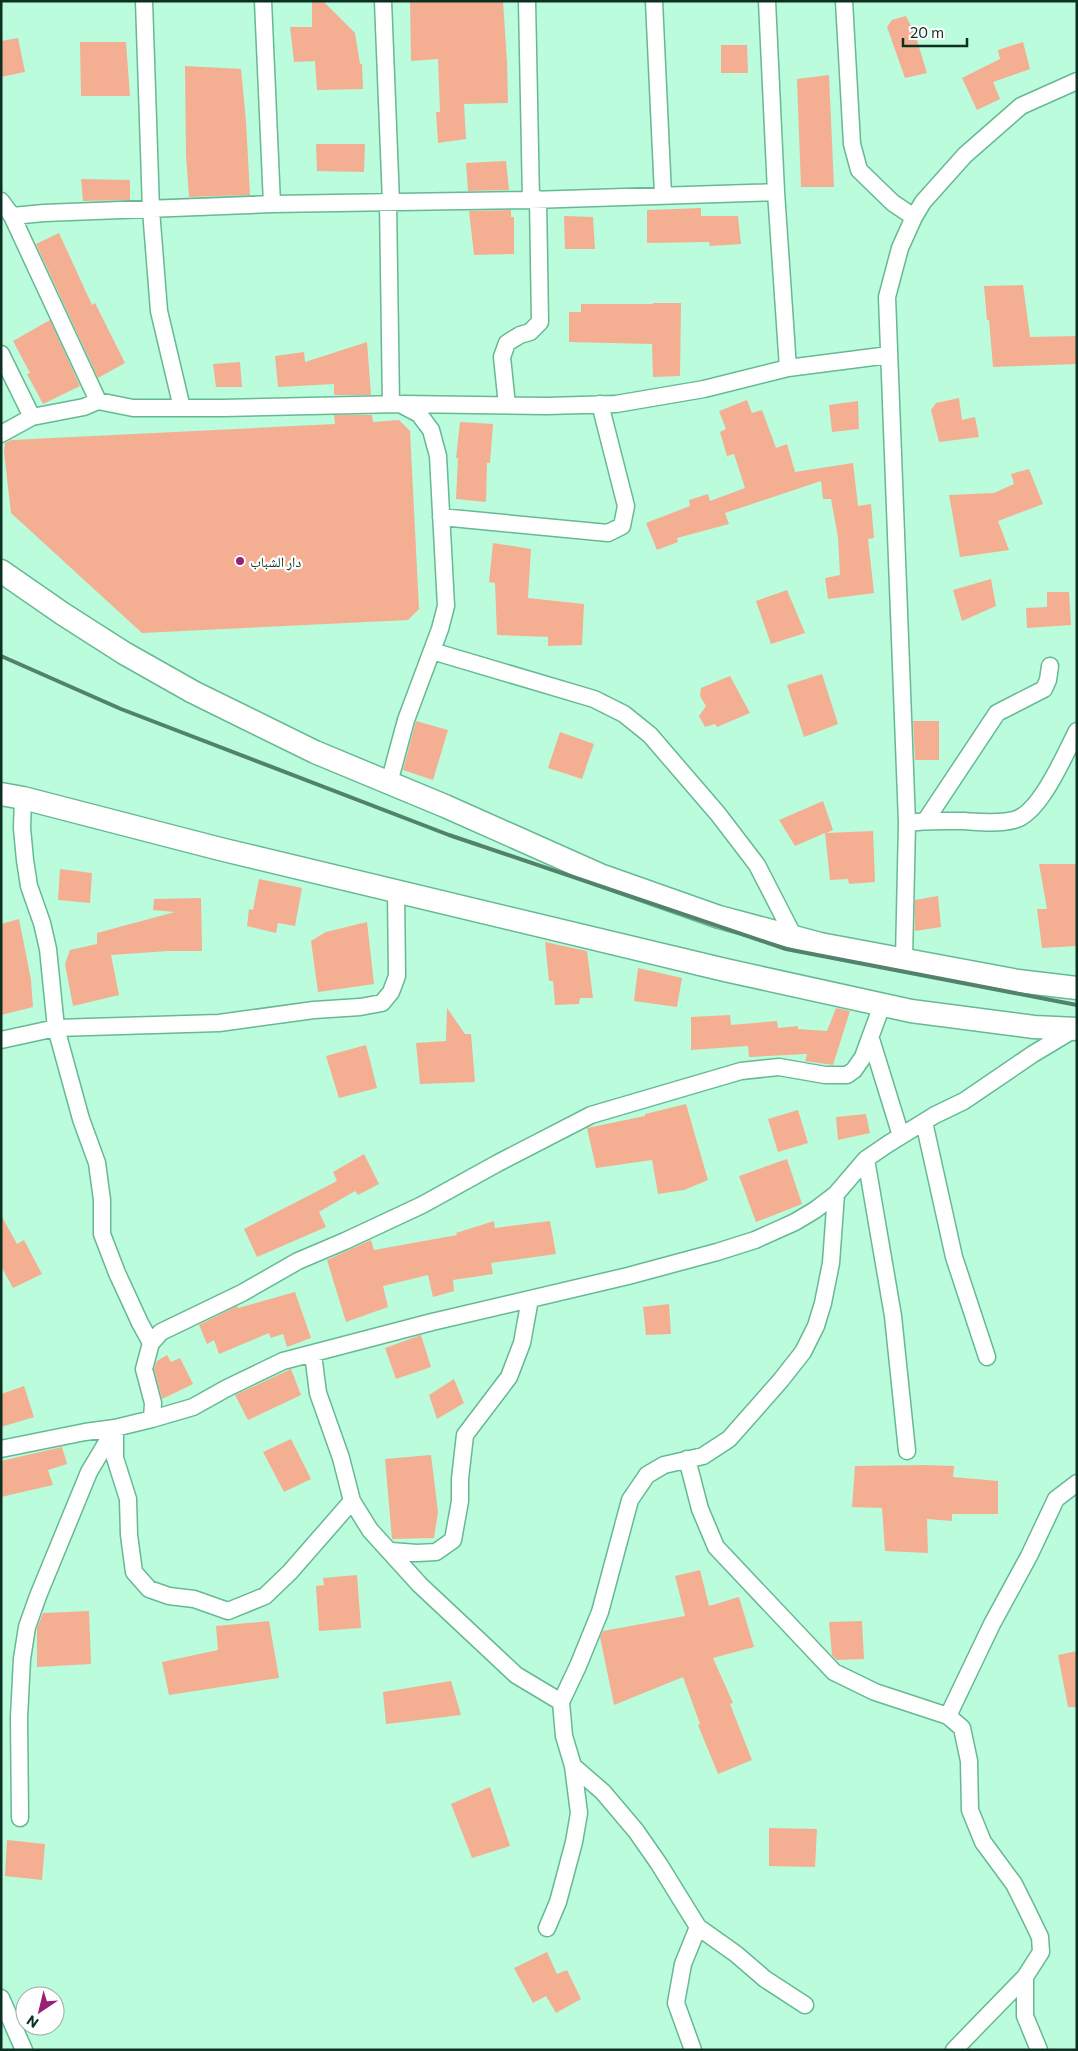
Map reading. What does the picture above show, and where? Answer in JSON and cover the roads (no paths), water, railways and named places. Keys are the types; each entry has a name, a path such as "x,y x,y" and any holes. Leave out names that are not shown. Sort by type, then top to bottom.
{"street":[{"path":"144,1 151,210 160,311 182,408"},
{"path":"263,1 272,204"},
{"path":"383,1 395,404"},
{"path":"507,405 502,357 508,343 520,335 530,332 540,322 527,1"},
{"path":"654,1 663,195"},
{"path":"766,1 788,368"},
{"path":"844,1 852,144 859,170 893,203 914,217"},
{"path":"904,959 907,822 887,297 900,248 923,202 965,155 1021,106 1077,81"},
{"path":"12,216 44,213 272,204 534,200 776,192"},
{"path":"1,201 12,216 98,401"},
{"path":"1,354 32,417"},
{"path":"1,434 32,417 84,407 98,401 133,408 395,404 616,404 704,389 788,368 889,354"},
{"path":"390,783 406,720 432,651 446,606 438,456 431,430 419,414 395,404"},
{"path":"441,517 608,533 622,526 626,506 600,404"},
{"path":"1,571 124,653 193,692 315,752 600,876 719,917 820,944 1018,981 1077,988"},
{"path":"432,651 594,699 624,714 650,735 718,814 757,865 794,937"},
{"path":"926,820 997,713 1044,689 1048,680 1050,666"},
{"path":"907,822 926,820 988,822 1016,820 1032,807 1049,786 1077,731"},
{"path":"1,794 396,892 882,1005 911,1011 1075,1030"},
{"path":"23,798 22,828 29,886 42,923 48,949 56,1028 81,1118 96,1163 102,1200 102,1234 117,1273 151,1343"},
{"path":"1,1040 56,1028 219,1023 382,1003 391,992 397,976 396,892"},
{"path":"152,1419 153,1403 144,1369 151,1343 162,1332 242,1293 298,1260 345,1241 422,1205 498,1163 592,1116 740,1071 779,1067 826,1075 847,1075 860,1063 871,1040 882,1005"},
{"path":"1,1449 85,1432 115,1428 152,1419 193,1407 282,1361 432,1322 668,1266 755,1240 795,1222 815,1210 836,1194 866,1159 924,1122 964,1101 1033,1054 1075,1030"},
{"path":"871,1040 901,1136"},
{"path":"924,1122 954,1257 987,1357"},
{"path":"866,1159 893,1316 907,1451"},
{"path":"547,1928 558,1902 580,1813 573,1766 564,1736 561,1702 600,1612 630,1500 648,1475 664,1465 703,1456 729,1439 803,1352 816,1326 822,1303 832,1254 836,1194"},
{"path":"391,1551 436,1552 452,1540 460,1501 460,1479 465,1435 508,1377 522,1343 530,1299"},
{"path":"313,1354 318,1393 341,1458 352,1501 370,1530 420,1585 516,1675 561,1702"},
{"path":"115,1428 115,1458 128,1499 129,1534 134,1572 149,1589 169,1596 194,1599 228,1611 266,1596 290,1572 352,1501"},
{"path":"20,1818 19,1717 22,1659 27,1627 89,1472 115,1428"},
{"path":"687,1459 700,1509 716,1547 834,1672 875,1692 948,1716 962,1728 969,1761 970,1810 983,1842 1014,1884 1040,1937 1041,1952 1025,1977 999,2005 956,2045 954,2050"},
{"path":"948,1716 992,1624 1029,1556 1056,1499 1077,1483"},
{"path":"573,1766 603,1792 636,1831 698,1927 736,1954 765,1979 805,2005"},
{"path":"693,2050 676,2003 683,1964 698,1927"},
{"path":"1025,1977 1025,2016 1039,2050"},
{"path":"1,1998 24,2050"}],"railway":[{"path":"1,656 121,709 449,835 786,949 1077,1005"}],"place":[{"name":"دار الشباب","path":"240,561"}]}
